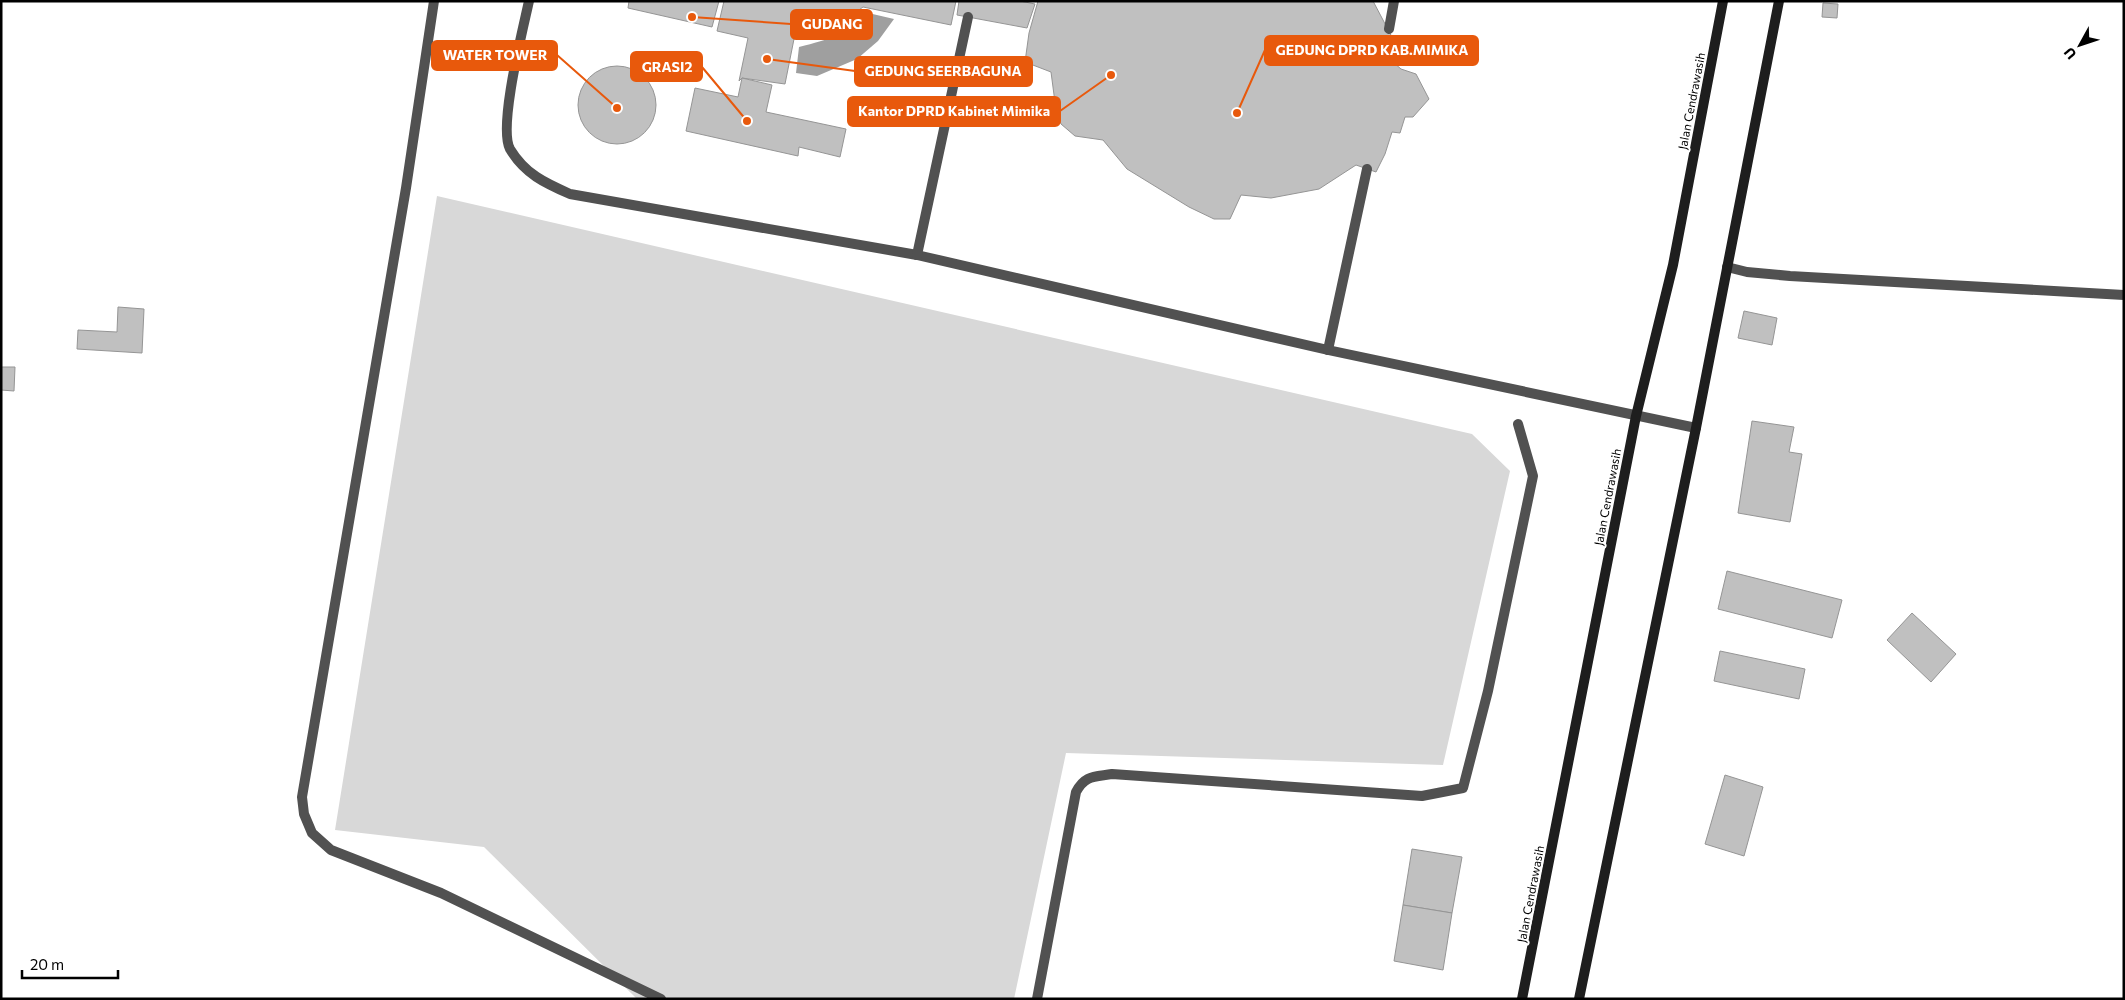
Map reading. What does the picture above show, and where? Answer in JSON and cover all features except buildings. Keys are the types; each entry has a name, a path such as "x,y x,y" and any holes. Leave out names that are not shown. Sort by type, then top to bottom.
{"main road":[{"name":"Jalan Cendrawasih","path":"1522,999 1636,416 1673,265 1723,1"},
{"path":"1579,999 1696,428 1780,1"}],"lane":[{"path":"434,1 406,188 302,797 304,814 312,833 331,850 441,893 661,999"},
{"path":"529,1 508,106 509,147 521,163 539,180 570,194 917,255 1328,350 1696,428"},
{"path":"1389,29 1394,1"},
{"path":"917,255 968,17"},
{"path":"1328,350 1367,169"},
{"path":"1727,267 1747,272 1790,276 2124,295"},
{"path":"1037,999 1076,792 1081,782 1091,777 1112,774 1422,796 1464,788 1488,691 1533,476 1518,424"}],"shaded area":[{"path":"864,12 894,19 878,41 857,59 817,76 796,73 799,47 835,36"},
{"path":"437,196 1472,434 1510,471 1443,765 1066,753 1014,999 637,999 484,847 335,830"}],"place":[{"name":"GUDANG","path":"692,17"},
{"name":"GEDUNG SEERBAGUNA","path":"767,59"},
{"name":"Kantor DPRD Kabinet Mimika","path":"1111,75"},
{"name":"WATER TOWER","path":"617,108"},
{"name":"GEDUNG DPRD KAB.MIMIKA","path":"1237,113"},
{"name":"GRASI2","path":"747,121"}]}
